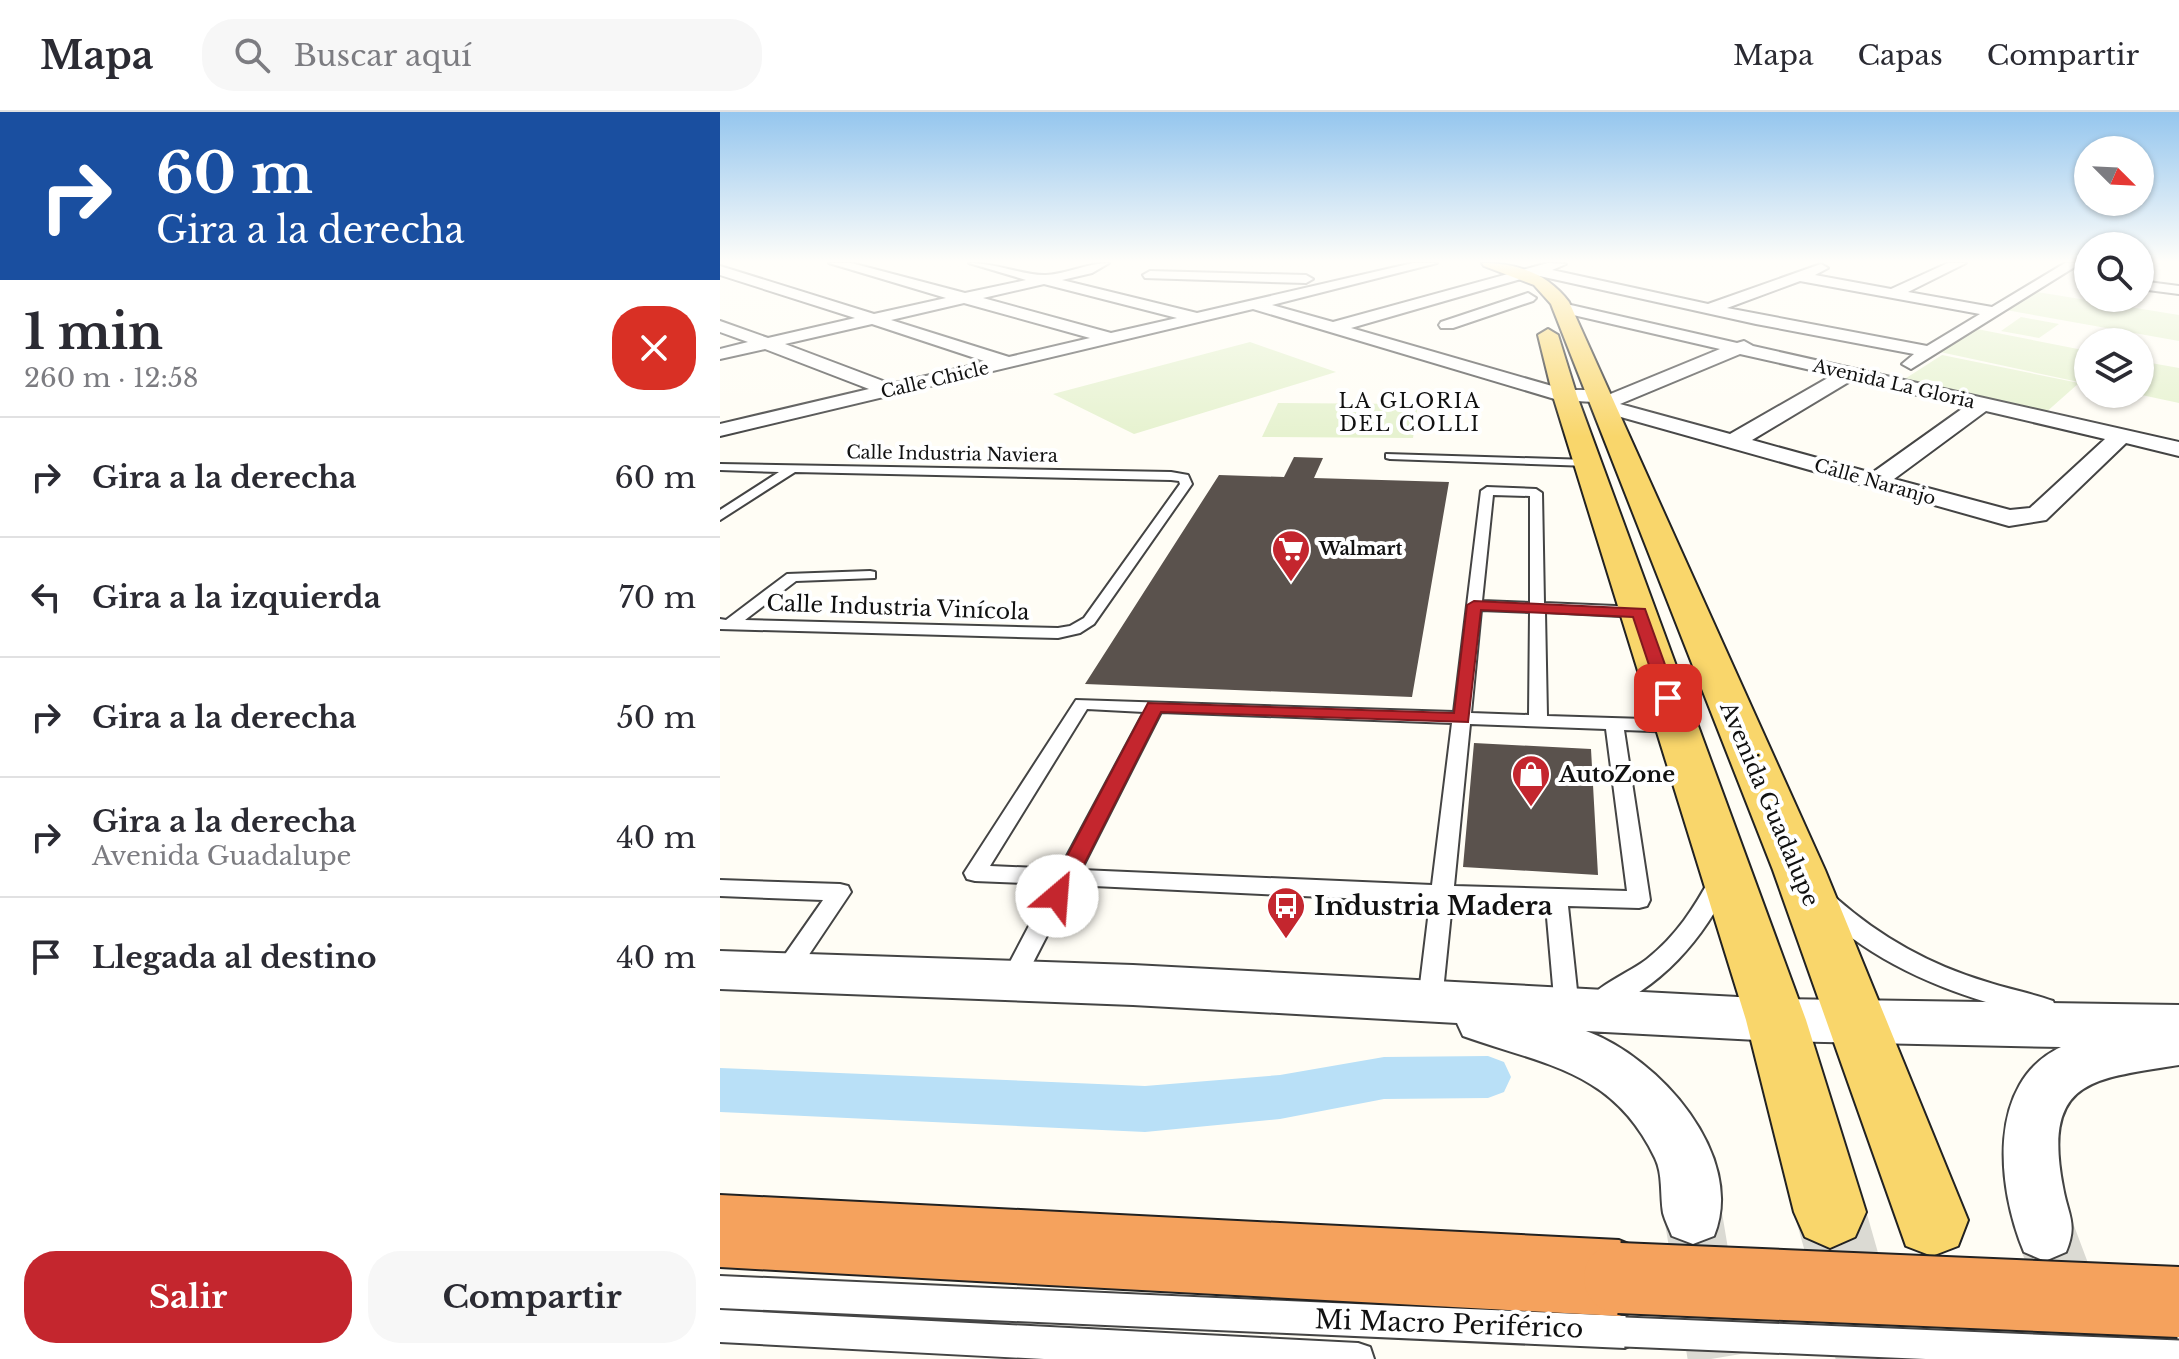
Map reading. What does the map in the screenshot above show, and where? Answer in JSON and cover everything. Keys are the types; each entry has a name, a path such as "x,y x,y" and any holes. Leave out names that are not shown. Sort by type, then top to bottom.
{"highway":[{"path":"720,1231 1622,1305 2179,1302"}],"main road":[{"name":"Avenida Guadalupe","path":"1544,321 1593,401 1799,870 1932,1220"},
{"name":"Avenida Guadalupe","path":"1593,401 1589,463 1776,1020 1830,1212"}],"street":[{"path":"720,354 865,321"},
{"path":"881,321 1009,362"},
{"path":"1050,321 1113,338"},
{"name":"Calle Chicle","path":"720,430 1186,321"},
{"name":"Calle Naranjo","path":"1308,321 1991,514 2021,518 2037,515 2121,436"},
{"path":"1330,328 1359,321"},
{"path":"1447,325 1454,321"},
{"name":"Avenida La Gloria","path":"1648,321 1737,348 2179,449"},
{"path":"1773,321 1930,352"},
{"path":"1883,381 1980,321"},
{"path":"1593,401 1793,325"},
{"path":"720,326 890,390"},
{"path":"1733,442 1849,374"},
{"path":"1874,482 1983,404"},
{"path":"720,406 753,422"},
{"path":"720,970 1012,981 1776,1020 2170,1031"},
{"path":"1442,1002 1480,1021 1532,1033 1576,1049 1623,1077 1661,1118 1684,1158 1693,1215"},
{"path":"2045,1231 2034,1184 2032,1132 2035,1114 2047,1089 2069,1068 2087,1059 2170,1031"}],"lane":[{"path":"1390,456 1537,466 1589,463"},
{"name":"Calle Industria Naviera","path":"720,467 1184,478 1186,484 1089,621 1075,630"},
{"path":"720,516 793,468"},
{"path":"1442,1002 1442,894 1487,491 1536,493 1538,721"},
{"path":"725,624 792,577 870,575"},
{"path":"1474,605 1639,612"},
{"name":"Calle Industria Vinícola","path":"725,624 1058,633 1075,630"},
{"path":"1614,724 1639,900 975,873 1082,704 1678,726"},
{"path":"1012,981 1155,707"},
{"path":"1556,896 1576,1009 1642,977 1676,947 1701,919 1725,867"},
{"path":"1799,870 1822,898 1853,927 1916,966 1959,983 2041,1008 2170,1031"},
{"path":"720,888 840,892 784,973"},
{"name":"Mi Macro Periférico","path":"720,1292 1622,1305 2179,1355"},
{"name":"Mi Macro Periférico","path":"720,1326 1358,1359"}],"green space":[{"path":"2015,321 2059,324 2039,338 2001,331"},
{"path":"2068,321 2179,321 2179,341 2154,337 2154,328 2106,328"},
{"path":"1977,329 2074,348 2074,381 1940,352"},
{"path":"1250,342 1336,372 1134,434 1053,394"},
{"path":"1942,355 2074,382 2074,387 2044,414 1900,382"},
{"path":"2154,364 2179,368 2179,403 2154,398"},
{"path":"1278,403 1418,404 1413,438 1262,437"}],"building":[{"name":"Walmart","path":"1294,457 1323,458 1314,478 1449,482 1412,697 1085,684 1219,475 1284,477"},
{"name":"AutoZone","path":"1474,743 1591,749 1598,875 1463,867"}],"waterway":[{"path":"720,1090 1145,1109 1280,1097 1384,1078 1488,1077"}],"tunnel":[{"path":"1830,1212 1872,1359"},
{"path":"1693,1215 1717,1359"},
{"path":"2045,1231 2093,1359"}],"place":[{"name":"Walmart","path":"1291,583"},
{"name":"AutoZone","path":"1531,808"},
{"name":"Industria Madera","path":"1286,940"}],"district":[{"name":"LA GLORIA DEL COLLI","path":"1410,412"}],"route":[{"path":"1057,896 1155,707 1462,719 1474,605 1639,612 1668,698"}]}
